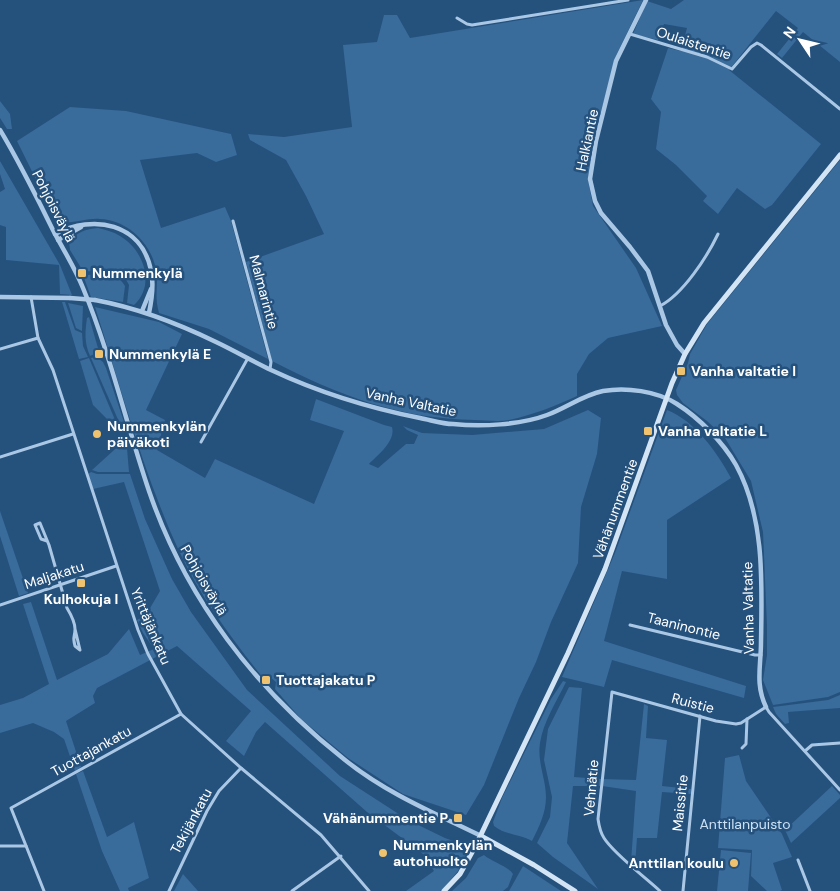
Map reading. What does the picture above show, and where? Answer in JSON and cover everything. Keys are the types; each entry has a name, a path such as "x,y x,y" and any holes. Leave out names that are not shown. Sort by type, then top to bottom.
{"main road":[{"name":"Vähänummentie","path":"444,891 460,874 481,836 568,653 605,569 666,398 685,354 704,323 840,155"},
{"name":"Pohjoisväylä","path":"481,836 534,865 575,891"}],"street":[{"path":"457,18 472,25 628,0"},
{"name":"Halkiantie","path":"646,0 616,61 596,141 590,179 595,201 602,213 648,271 659,306 673,338 685,354"},
{"name":"Oulaistentie","path":"630,34 706,56 732,69 752,46 761,45 840,109"},
{"name":"Pohjoisväylä","path":"0,130 82,286 149,492 161,521 197,594 232,648 253,674 286,708 345,761 374,781 409,801 481,836"},
{"name":"Malmarintie","path":"232,221 271,362 270,369"},
{"path":"58,240 90,224"},
{"path":"55,234 72,227 90,224 113,226 122,229 135,240 145,254 151,270 149,313"},
{"path":"659,306 683,288 711,248 718,234"},
{"path":"142,311 152,280"},
{"name":"Vanha Valtatie","path":"0,297 31,296 95,300 142,311 200,334 292,380 393,413 452,424 506,424 546,416 583,398 604,391 627,390 666,398 692,416 725,450 735,464 752,504 758,535 761,655 758,681 760,695 766,707"},
{"name":"Yrittäjänkatu","path":"31,296 38,338 53,370 116,566 146,651 182,714 241,768 321,835 369,891"},
{"path":"0,349 38,338"},
{"path":"201,442 248,358"},
{"path":"0,457 73,434"},
{"path":"47,541 41,539 35,525 40,523 47,541 75,629 80,650 75,646 72,637 75,629"},
{"name":"Maljakatu","path":"0,604 116,566"},
{"name":"Taaninontie","path":"630,625 761,655"},
{"name":"Ruistie","path":"612,692 736,724 766,707"},
{"name":"Vehnätie","path":"612,692 598,819 600,830 612,847 660,891"},
{"path":"766,707 840,790"},
{"name":"Tuottajankatu","path":"26,846 11,808 182,714"},
{"name":"Maissitie","path":"683,891 700,716"},
{"path":"742,748 746,744 747,719"},
{"path":"804,751 812,745 840,744"},
{"name":"Tekijänkatu","path":"169,891 218,791 241,768"},
{"path":"0,846 26,846 44,891"},
{"path":"292,891 340,856"},
{"path":"798,860 810,891"}],"green space":[{"path":"643,0 616,56 593,141 588,179 593,206 636,268 662,326 608,338 589,354 577,374 577,396 535,413 505,421 447,419 395,410 345,394 272,361 246,262 324,234 286,160 250,140 248,134 284,137 352,127 343,45 377,42 384,15 397,15 410,38"},
{"path":"684,0 840,0 840,62 803,32 782,58 777,54 798,28 776,11 729,70 821,144 772,205 765,209 737,188 718,214 703,201 707,196 676,165 656,149 661,112 651,99 668,48 681,51 687,28 664,24 658,40 633,34 647,1 671,9"},
{"path":"0,101 10,114 12,129 7,129 0,118"},
{"path":"70,107 126,111 231,134 237,155 216,162 197,153 140,160 161,228 225,207 231,221 268,359 209,329 159,313 157,278 152,256 146,246 131,230 121,224 100,219 66,222 55,218 17,141"},
{"path":"840,160 840,692 828,697 773,705 763,680 767,655 767,626 763,532 751,481 725,438 707,421 683,403 676,390 690,354 707,324"},
{"path":"0,161 60,265 72,295 60,294 59,265 6,260 6,227 0,225 0,192 5,189 0,174"},
{"path":"98,228 120,236 128,242 141,259 146,278 141,297 134,305 127,303 129,285 121,275 109,272 83,271 70,250 69,243 75,236 85,230"},
{"path":"83,275 107,275 122,281 125,286 123,302 91,297"},
{"path":"62,302 65,302 75,330 82,333 83,346 88,357 79,359"},
{"path":"68,303 83,306 82,331 76,328"},
{"path":"95,307 159,322 182,334 146,410 165,420 157,450 205,478 215,459 314,504 344,431 310,420 316,399 392,427 393,432 389,442 369,464 378,468 406,444 414,444 418,435 403,426 422,433 472,435 544,429 588,410 601,418 597,454 581,507 578,563 551,622 484,785 466,815 403,794 348,758 301,719 275,689 276,682 270,677 263,678 226,630 187,568 166,521 133,430"},
{"path":"89,317 98,348 97,353 90,356 86,337 87,318"},
{"path":"96,357 103,362 106,368 126,428 124,431 91,358"},
{"path":"89,358 118,427 115,427 93,405 80,361"},
{"path":"667,410 696,429 712,448 731,478 667,520 667,579 622,571 604,641 746,686 744,698 612,660 604,687 562,677 615,553"},
{"path":"124,441 127,448 129,472 98,472 92,470"},
{"path":"91,472 97,474 130,474 145,519 172,579 191,612 247,690 340,776 408,820 445,838 470,847 458,871 443,889 440,891 406,891 434,871 422,853 367,812 265,722 256,732 244,756 226,741 251,711 177,646 97,688 93,696 95,703 66,721 81,767 75,771 64,739 54,732 33,723 0,733 0,705 23,698 49,684 23,604 31,602 57,680 108,654 129,629 140,655 154,649 137,620 146,615 160,591 124,482 93,489 88,474"},
{"path":"0,511 28,593 19,596 0,536"},
{"path":"563,681 566,682 547,719 540,743 539,750 546,790 546,803 542,820 532,841 498,829 494,826 493,822 502,798 551,699"},
{"path":"569,687 582,688 574,777 601,779 600,786 573,786 567,843 598,889 553,857 537,843 550,817 552,797 544,760 548,729"},
{"path":"840,695 840,708 788,712 789,723 785,724 776,714 773,707 828,700"},
{"path":"644,704 648,706 646,738 667,740 662,786 691,789 691,794 662,792 657,838 637,838 635,866 631,862 636,791 602,786 603,779 636,780"},
{"name":"Anttilanpuisto","path":"739,755 746,781 782,834 792,857 773,863 782,890 780,891 767,891 751,876 752,850 718,848 725,758"},
{"path":"83,771 107,837 134,822 149,878 128,888 129,891 120,891 102,851 76,774"},
{"path":"832,786 840,795 840,798 791,843 785,830"},
{"name":"Anttilan koulu","path":"721,850 751,853 748,891 717,891"},
{"path":"484,855 511,871 513,874 508,887 503,891 452,891 466,878 478,858"},
{"path":"523,866 561,891 509,891"},
{"path":"183,874 198,891 174,891"}],"place":[{"name":"Nummenkylä","path":"82,273"},
{"name":"Nummenkylä E","path":"99,354"},
{"name":"Vanha valtatie I","path":"681,371"},
{"name":"Vanha valtatie L","path":"648,431"},
{"name":"Nummenkylän päiväkoti","path":"97,434"},
{"name":"Kulhokuja I","path":"81,583"},
{"name":"Tuottajakatu P","path":"266,680"},
{"name":"Vähänummentie P","path":"458,818"},
{"name":"Nummenkylän autohuolto","path":"383,853"},
{"name":"Anttilan koulu","path":"734,863"}]}
